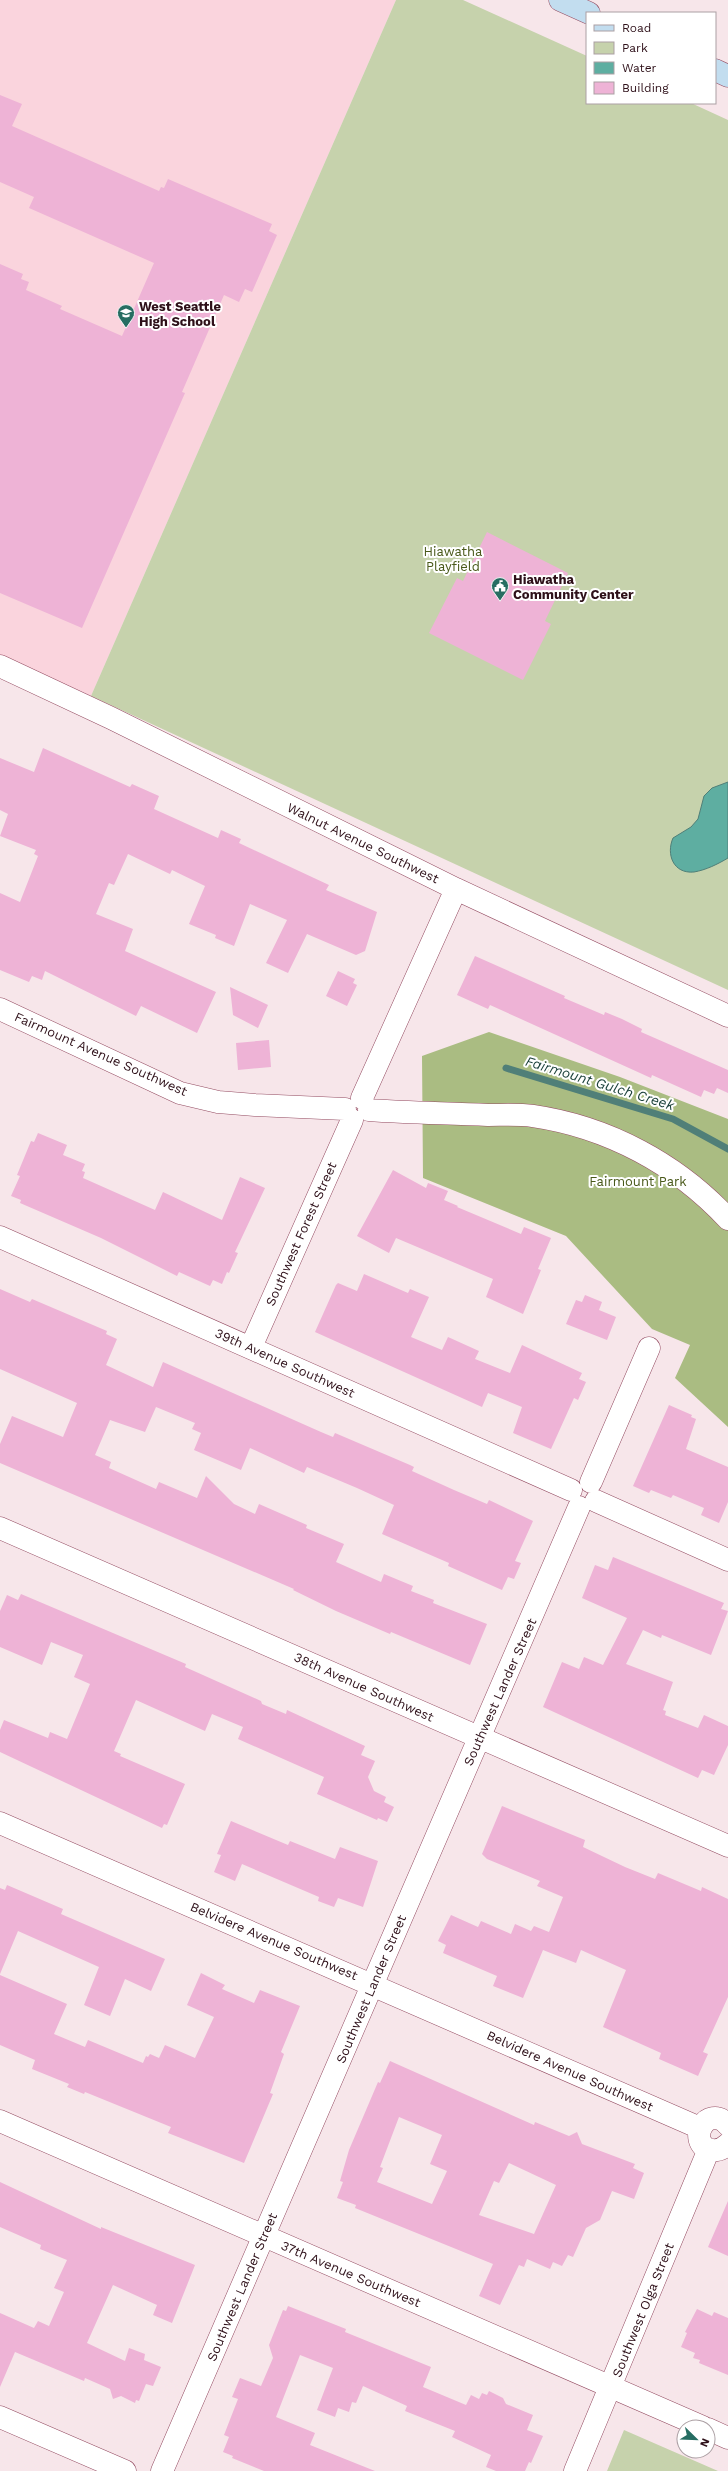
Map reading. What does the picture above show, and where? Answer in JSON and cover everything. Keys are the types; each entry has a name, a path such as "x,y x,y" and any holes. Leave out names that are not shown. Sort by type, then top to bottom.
{"main road":[{"path":"560,0 587,12"},
{"path":"716,70 728,76"}],"street":[{"name":"Walnut Avenue Southwest","path":"0,666 111,718 456,889 728,1016"},
{"name":"Southwest Forest Street","path":"250,1347 456,889"},
{"name":"Fairmount Avenue Southwest","path":"0,1009 180,1093 218,1102 357,1110 533,1116 582,1128 625,1143 665,1165 705,1194 728,1219"},
{"name":"39th Avenue Southwest","path":"0,1237 728,1560"},
{"name":"Southwest Lander Street","path":"162,2471 649,1348"},
{"name":"38th Avenue Southwest","path":"0,1528 728,1846"},
{"name":"Belvidere Avenue Southwest","path":"0,1823 373,1984 700,2128"},
{"path":"718,2146 700,2139 700,2128 710,2119 726,2117"},
{"name":"37th Avenue Southwest","path":"0,2121 685,2419"},
{"name":"Southwest Olga Street","path":"575,2471 718,2146"},
{"path":"0,2417 125,2471"},
{"path":"716,2433 728,2438"}],"shaded area":[{"name":"West Seattle High School","path":"0,0 396,0 91,696 0,656"}],"green space":[{"name":"Hiawatha Playfield","path":"396,0 463,0 586,56 586,104 693,104 728,120 728,990 91,696"},
{"name":"Fairmount Park","path":"489,1032 620,1077 728,1119 728,1427 675,1378 690,1345 652,1329 566,1236 423,1178 422,1056"},
{"path":"624,2430 676,2453 676,2459 690,2459 718,2471 607,2471"}],"water":[{"path":"728,782 728,858 698,871 687,872 681,870 673,862 671,856 670,850 673,838 691,827 698,819 704,796 712,788"}],"building":[{"path":"0,95 22,104 12,126 159,191 161,187 164,188 168,179 272,224 269,231 277,235 252,292 245,289 239,302 224,295 182,392 185,393 82,628 0,593 0,264 23,274 21,279 29,282 26,290 62,306 60,309 122,336 154,263 29,208 34,197 0,182"},
{"name":"Hiawatha Community Center","path":"487,532 568,573 545,621 551,624 523,680 429,633 457,578 463,581"},
{"path":"43,748 130,787 132,784 159,796 154,809 218,838 221,830 241,839 239,843 329,885 326,890 377,912 365,951 356,955 307,934 288,973 266,963 287,920 250,904 234,946 215,938 216,935 189,924 205,886 172,870 170,874 128,854 114,885 109,883 96,914 133,929 125,951 216,992 197,1033 141,1006 136,1016 45,971 42,980 32,976 29,982 0,970 0,893 20,902 38,856 34,854 36,850 0,836 8,814 0,810 0,758 34,772"},
{"path":"475,956 565,996 564,998 604,1015 605,1012 622,1019 642,1029 641,1032 728,1070 728,1093 717,1088 714,1094 704,1090 701,1097 652,1075 651,1078 490,1005 488,1009 457,995"},
{"path":"338,971 355,979 353,983 357,985 347,1006 326,996"},
{"path":"230,987 268,1005 258,1028 233,1015"},
{"path":"269,1040 271,1067 238,1070 236,1043"},
{"path":"38,1133 67,1145 63,1155 85,1164 82,1171 85,1172 83,1178 155,1210 163,1192 222,1220 240,1177 265,1188 235,1252 238,1253 222,1284 213,1280 210,1286 179,1272 177,1276 101,1238 20,1203 21,1200 11,1196 20,1176 17,1175 31,1141 34,1142"},
{"path":"393,1170 426,1188 428,1183 448,1191 444,1200 458,1206 457,1207 521,1234 524,1227 551,1238 538,1269 541,1270 523,1314 486,1297 493,1279 396,1238 389,1253 357,1236"},
{"path":"364,1274 408,1293 410,1289 429,1297 411,1337 442,1350 448,1337 479,1351 475,1359 510,1373 522,1345 582,1373 579,1379 586,1382 578,1400 574,1398 551,1449 513,1433 522,1407 488,1393 482,1407 315,1332 336,1285 338,1283 357,1291"},
{"path":"0,1289 30,1302 32,1299 107,1331 106,1334 117,1339 106,1365 153,1387 163,1362 321,1432 333,1437 335,1433 410,1465 414,1467 412,1471 487,1504 489,1500 533,1521 515,1561 521,1563 514,1579 508,1577 502,1590 448,1566 449,1563 382,1534 394,1505 357,1488 307,1467 304,1473 250,1448 241,1470 194,1450 201,1433 192,1429 195,1423 156,1407 145,1432 110,1420 95,1455 111,1462 109,1468 156,1489 159,1482 197,1498 206,1476 234,1504 255,1514 259,1504 307,1525 306,1528 344,1544 336,1562 381,1582 384,1574 413,1586 411,1591 434,1600 433,1603 487,1624 470,1665 336,1611 293,1590 294,1589 0,1463 0,1444 12,1416 63,1437 77,1403 0,1369"},
{"path":"585,1295 602,1302 599,1310 616,1317 607,1340 566,1324 576,1300 582,1302"},
{"path":"669,1405 692,1415 691,1417 696,1419 686,1449 728,1467 728,1502 719,1523 701,1515 704,1508 673,1495 671,1498 651,1490 649,1493 633,1486"},
{"path":"613,1557 724,1603 721,1609 728,1611 711,1655 662,1635 661,1638 643,1630 626,1664 673,1682 663,1710 666,1711 665,1715 698,1728 704,1715 728,1726 728,1745 714,1775 702,1770 698,1778 543,1707 562,1662 579,1669 584,1657 603,1665 627,1618 582,1598 595,1565 608,1570"},
{"path":"21,1594 186,1664 185,1667 261,1701 262,1704 286,1714 287,1710 365,1746 361,1755 375,1761 368,1777 374,1791 386,1797 384,1802 394,1807 387,1822 378,1818 377,1820 317,1794 324,1777 238,1739 243,1727 212,1714 205,1731 136,1700 114,1751 121,1754 120,1756 185,1784 167,1825 164,1824 162,1828 0,1752 0,1730 4,1720 48,1738 50,1732 67,1739 90,1684 74,1677 83,1655 51,1642 42,1665 0,1647 0,1611 7,1595 18,1600"},
{"path":"502,1806 585,1840 583,1847 625,1867 655,1879 658,1873 701,1891 702,1887 728,1899 728,1997 703,2052 708,2054 698,2076 659,2059 661,2053 603,2027 626,1970 581,1950 576,1963 543,1950 523,1998 493,1986 497,1976 443,1953 446,1945 438,1941 451,1915 478,1927 481,1921 511,1934 515,1924 531,1931 534,1926 549,1932 563,1897 537,1886 540,1881 487,1859 482,1854"},
{"path":"231,1821 288,1845 290,1841 335,1859 340,1847 378,1861 363,1907 338,1898 334,1907 318,1901 319,1897 242,1864 235,1881 214,1872 221,1855 217,1854"},
{"path":"7,1885 63,1909 61,1914 165,1959 151,1991 125,1979 110,2016 84,2005 99,1967 18,1931 0,1974 0,1888 5,1890"},
{"path":"201,1973 225,1985 222,1989 254,2003 260,1990 300,2006 281,2052 284,2054 270,2093 273,2094 244,2163 168,2133 171,2127 85,2092 84,2094 67,2087 69,2084 32,2069 35,2060 0,2045 0,1975 67,2004 54,2034 85,2047 88,2040 143,2063 146,2056 148,2057 150,2054 159,2058 165,2045 195,2058 214,2017 187,2005"},
{"path":"390,2061 534,2125 535,2122 569,2136 577,2132 582,2144 635,2164 633,2168 644,2173 634,2199 612,2191 600,2220 586,2228 573,2257 568,2255 562,2266 553,2262 550,2269 527,2259 524,2267 519,2265 500,2305 479,2296 493,2264 355,2208 356,2205 337,2198 343,2182 340,2181 349,2150 378,2082 380,2083","holes":["399,2117 442,2135 430,2164 447,2171 432,2204 377,2182 383,2168 380,2167","509,2163 556,2185 534,2234 479,2215 494,2181 499,2183"]},
{"path":"0,2182 101,2229 101,2227 195,2265 172,2323 153,2315 157,2305 113,2285 87,2343 125,2361 129,2348 145,2354 144,2360 161,2367 153,2386 146,2384 139,2401 136,2400 135,2403 121,2396 113,2399 110,2389 85,2378 84,2381 15,2352 0,2387 0,2313 34,2328 38,2321 49,2326 64,2292 54,2288 67,2260 40,2249 41,2245 0,2227"},
{"path":"728,2201 728,2256 708,2247"},
{"path":"288,2306 346,2329 345,2332 431,2367 423,2387 466,2405 471,2395 479,2399 482,2393 487,2395 489,2391 503,2398 506,2404 533,2415 527,2430 543,2436 531,2463 529,2462 525,2471 496,2471 486,2467 491,2455 452,2437 455,2431 405,2411 407,2406 363,2386 356,2403 352,2402 349,2412 338,2408 335,2417 317,2410 333,2368 300,2355 276,2417 315,2433 310,2445 375,2471 264,2471 232,2458 233,2456 223,2452 229,2437 224,2435 238,2399 232,2397 240,2378 261,2386 273,2358 269,2345 283,2310 286,2311"},
{"path":"697,2309 712,2316 714,2312 728,2318 728,2375 699,2363 700,2360 693,2358 695,2353 681,2347 687,2333 685,2332"}],"waterway":[{"name":"Fairmount Gulch Creek","path":"506,1068 673,1119 728,1149"}],"place":[{"name":"West Seattle High School","path":"126,328"},
{"name":"Hiawatha Community Center","path":"500,601"}]}
